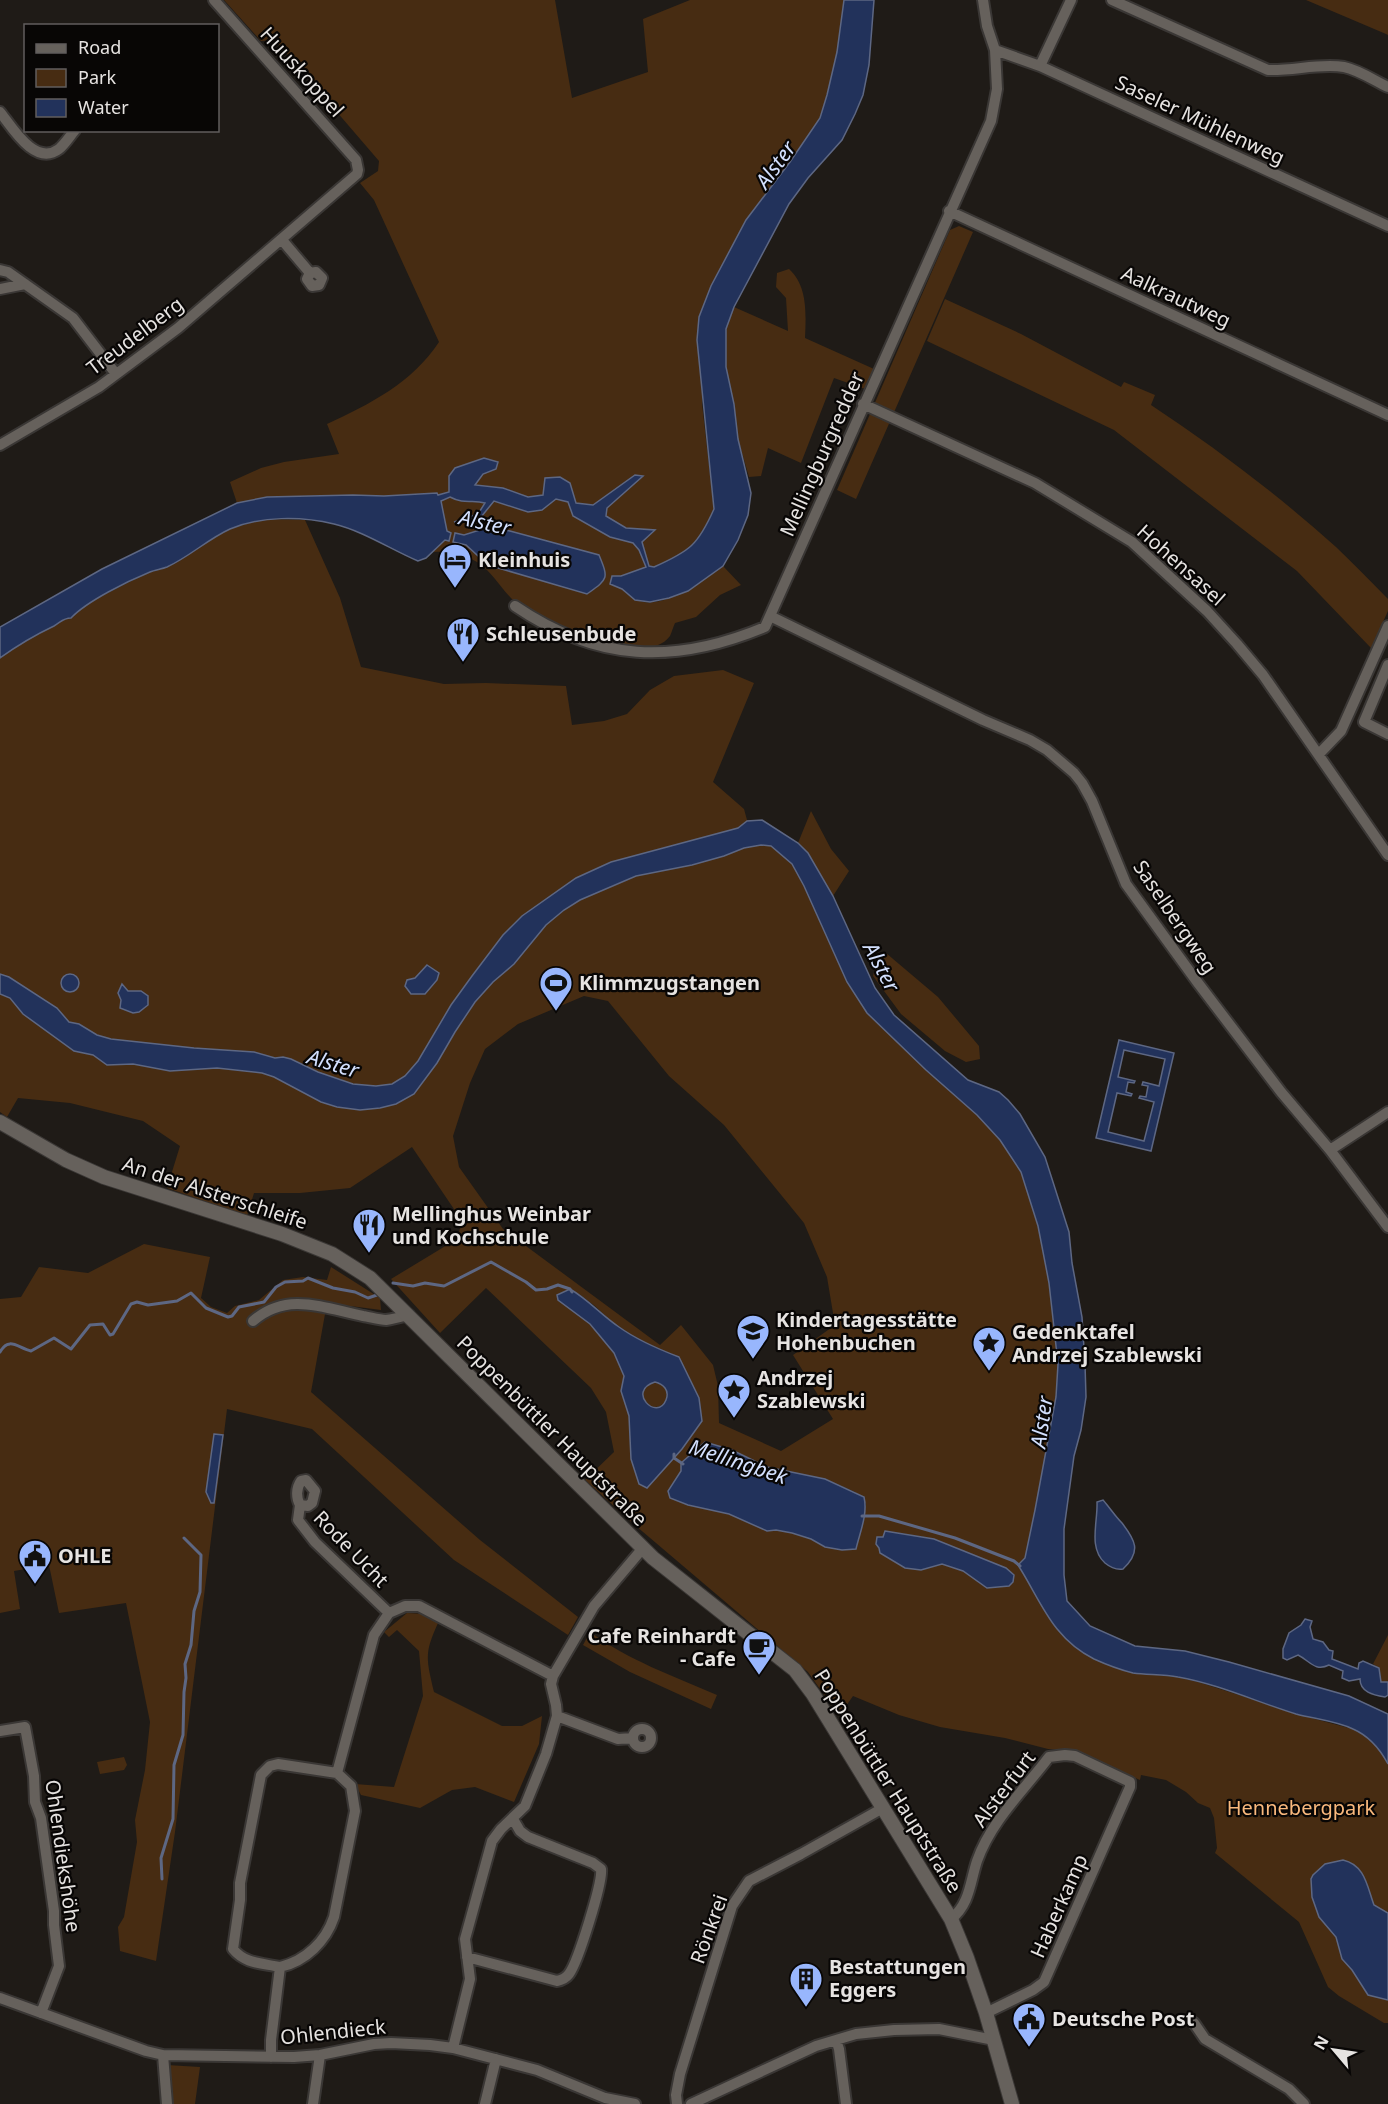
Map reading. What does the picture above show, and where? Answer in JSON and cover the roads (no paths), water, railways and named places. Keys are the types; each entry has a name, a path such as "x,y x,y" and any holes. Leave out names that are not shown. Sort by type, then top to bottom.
{"street":[{"name":"Huuskoppel","path":"214,0 356,160 358,170"},
{"name":"Mellingburgredder","path":"515,606 540,622 580,640 617,650 651,654 704,646 765,627 991,121 997,89 995,50 987,26 983,0"},
{"path":"1112,0 1268,70 1323,66 1347,67 1388,87"},
{"path":"1040,66 1066,2"},
{"name":"Saseler Mühlenweg","path":"995,50 1040,66 1388,226"},
{"path":"0,112 29,148 42,153 57,150 73,132"},
{"name":"Treudelberg","path":"0,445 72,404 178,328 355,177 358,170"},
{"name":"Aalkrautweg","path":"949,211 1388,415"},
{"path":"282,240 310,273"},
{"path":"0,270 8,272 73,318 116,374"},
{"path":"0,289 25,284"},
{"name":"Hohensasel","path":"863,404 1035,483 1132,542 1207,611 1263,675 1388,855"},
{"name":"Saselbergweg","path":"770,616 1030,740 1047,750 1074,773 1092,801 1126,884 1204,992 1281,1092 1330,1150 1388,1227"},
{"path":"1318,754 1341,731 1388,626"},
{"path":"1388,665 1364,722 1388,734"},
{"path":"1330,1150 1388,1112"},
{"name":"An der Alsterschleife","path":"0,1122 66,1160 104,1177 282,1234 332,1254 370,1278 409,1315"},
{"path":"254,1321 262,1313 277,1305 294,1303 316,1305 385,1320 409,1315"},
{"name":"Poppenbüttler Hauptstraße","path":"409,1315 643,1548 795,1670 813,1694 951,1919 986,2013 1012,2104"},
{"name":"Rode Ucht","path":"300,1505 298,1520 315,1542 389,1613"},
{"path":"453,2048 470,1978 465,1939 495,1835 522,1810 531,1794 546,1754 557,1716 551,1684 552,1676 594,1606 643,1548"},
{"path":"337,1773 374,1635 389,1613 405,1606 419,1606 552,1676"},
{"path":"557,1716 618,1738 633,1738"},
{"name":"Ohlendiekshöhe","path":"0,1731 25,1727 54,1911 59,1966 41,2013"},
{"name":"Alsterfurt","path":"951,1919 958,1913 968,1896 977,1861 991,1832 1049,1757 1074,1756 1130,1782"},
{"path":"278,1764 337,1773 351,1786 355,1810 329,1932 322,1942 290,1965 280,1967 239,1957 233,1948 242,1873 261,1775 270,1766 278,1764"},
{"name":"Haberkamp","path":"986,2013 1033,1990 1044,1982 1121,1808 1130,1782"},
{"name":"Rönkrei","path":"677,2104 676,2095 680,2074 732,1906 749,1881 883,1808"},
{"path":"467,1957 557,1981 566,1978 570,1973 600,1886 601,1869 593,1863 528,1837 520,1831 513,1819"},
{"path":"271,2057 280,1967"},
{"name":"Ohlendieck","path":"0,1998 146,2051 163,2055 271,2057 320,2055 361,2046 391,2043 453,2048 537,2070 605,2098 634,2104"},
{"path":"1194,2023 1205,2039 1289,2089 1304,2104"},
{"path":"691,2104 816,2046 876,2031 929,2029 994,2040"},
{"path":"836,2040 846,2104"},
{"path":"163,2055 167,2104"},
{"path":"313,2104 320,2055"},
{"path":"484,2104 496,2060"}],"water":[{"path":"844,0 874,0 869,65 863,95 842,140 808,178 789,204 734,307 726,329 726,367 734,404 738,439 751,493 748,515 738,540 723,566 688,591 650,602 635,600 622,589 610,584 612,576 621,576 646,567 639,550 633,543 610,537 573,516 568,502 556,499 542,510 528,512 494,501 481,517 454,522 478,514 485,503 460,501 450,497 441,501 447,531 451,533 449,541 445,540 426,558 418,561 345,527 308,520 268,520 242,525 222,533 175,563 108,592 71,618 64,619 0,658 0,627 102,569 237,503 267,497 437,493 438,495 449,492 449,476 455,468 484,458 498,462 496,469 483,474 475,485 503,488 528,497 543,495 545,478 560,477 570,483 576,503 593,505 635,475 643,476 607,508 606,516 626,528 655,530 642,542 649,566 654,567 692,546 714,509 697,340 699,317 711,286 746,220 820,118 837,52"},
{"path":"486,528 496,532 499,529 510,531 599,555 605,578 587,594 488,565 466,545 453,542 455,533 464,535"},
{"path":"762,820 798,843 808,853 833,896 875,988 894,1015 968,1080 999,1092 1008,1100 1020,1114 1045,1157 1069,1232 1082,1317 1085,1364 1086,1397 1074,1456 1064,1529 1064,1575 1067,1601 1090,1626 1135,1646 1185,1651 1229,1662 1349,1696 1388,1714 1388,1764 1369,1739 1346,1726 1296,1714 1193,1680 1133,1673 1098,1661 1068,1641 1049,1618 1018,1565 1025,1558 1035,1510 1056,1397 1058,1364 1049,1283 1038,1226 1021,1172 1000,1140 977,1115 867,1013 847,982 792,864 771,846 744,848 692,865 636,876 580,900 564,910 546,925 514,964 475,1002 437,1063 414,1094 396,1104 380,1108 360,1110 337,1107 321,1102 262,1073 217,1068 170,1071 133,1064 107,1065 93,1055 74,1051 23,1014 10,998 0,994 0,974 9,977 57,1008 69,1022 79,1024 97,1035 111,1039 254,1052 275,1058 291,1059 318,1072 353,1084 376,1086 392,1084 405,1076 418,1061 451,1005 503,935 522,916 576,878 611,862 738,828 747,821"},
{"path":"427,965 439,973 437,980 425,994 411,994 405,986 407,980 415,978"},
{"path":"70,974 76,977 79,983 76,989 70,992 64,989 61,983 64,977"},
{"path":"122,984 128,991 141,991 148,996 148,1005 139,1012 133,1013 120,1008 121,1000 118,993"},
{"path":"1119,1040 1174,1053 1151,1151 1096,1138","holes":["1124,1050 1165,1059 1159,1086 1143,1082 1142,1085 1148,1086 1146,1097 1140,1096 1139,1098 1154,1102 1144,1141 1108,1132 1117,1093 1131,1096 1132,1094 1126,1092 1128,1082 1134,1083 1135,1081 1118,1077"]},
{"path":"570,1289 626,1332 679,1357 699,1398 702,1421 682,1449 647,1488 639,1484 631,1459 629,1416 621,1391 624,1376 614,1353 590,1324 558,1300 557,1295","holes":["655,1382 663,1386 667,1393 662,1406 656,1408 646,1403 643,1397 647,1386"]},
{"path":"214,1434 223,1435 214,1503 211,1503 206,1492"},
{"path":"705,1442 732,1450 767,1467 825,1479 864,1497 864,1516 856,1549 842,1550 825,1547 811,1539 776,1530 767,1531 729,1514 688,1505 670,1498 668,1491 681,1471 681,1463"},
{"path":"1103,1500 1133,1540 1133,1557 1123,1569 1107,1565 1097,1550 1095,1534 1097,1502"},
{"path":"885,1531 934,1539 1006,1568 1014,1575 1013,1582 1009,1586 987,1588 963,1571 942,1564 921,1570 905,1568 880,1553 876,1544 877,1537 883,1537"},
{"path":"1305,1619 1312,1621 1310,1627 1313,1639 1323,1642 1329,1650 1333,1651 1332,1659 1358,1669 1359,1663 1363,1661 1379,1668 1381,1682 1388,1682 1388,1695 1385,1697 1368,1692 1362,1687 1360,1679 1349,1681 1342,1678 1343,1671 1329,1665 1316,1666 1298,1655 1287,1660 1283,1658 1283,1649 1289,1633 1301,1625"},
{"path":"1343,1860 1361,1871 1374,1905 1388,1913 1388,2000 1368,1995 1342,1959 1336,1937 1319,1917 1312,1897 1311,1879 1313,1875 1325,1864"}],"waterway":[{"name":"Mellingbek","path":"393,1283 413,1286 425,1283 444,1286 491,1262 536,1290 558,1285 572,1292"},
{"name":"Mellingbek","path":"0,1352 3,1347 10,1344 31,1351 54,1338 71,1349 90,1325 103,1324 110,1335 113,1334 131,1304 137,1302 148,1305 177,1301 191,1293 206,1308 228,1317 232,1316 239,1307 264,1302 276,1287 285,1282 303,1281 308,1278 368,1298 377,1295"},
{"name":"Mellingbek","path":"674,1454 674,1458 683,1464"},
{"name":"Mellingbek","path":"862,1516 879,1516 955,1538 1014,1561 1020,1566"},
{"path":"162,1879 161,1858 173,1819 174,1765 183,1735 185,1664 191,1645 194,1611 200,1592 201,1555 184,1538"}],"place":[{"name":"Kleinhuis","path":"455,589"},
{"name":"Schleusenbude","path":"463,663"},
{"name":"Klimmzugstangen","path":"556,1012"},
{"name":"Mellinghus Weinbar und Kochschule","path":"369,1254"},
{"name":"Kindertagesstätte Hohenbuchen","path":"753,1360"},
{"name":"Gedenktafel Andrzej Szablewski","path":"989,1372"},
{"name":"Andrzej Szablewski","path":"734,1419"},
{"name":"OHLE","path":"35,1585"},
{"name":"Cafe Reinhardt - Cafe","path":"759,1676"},
{"name":"Bestattungen Eggers","path":"806,2008"},
{"name":"Deutsche Post","path":"1029,2048"}],"water label":[{"name":"Alster","path":"776,165"},
{"name":"Alster","path":"485,523"},
{"name":"Alster","path":"881,967"},
{"name":"Alster","path":"333,1064"},
{"name":"Alster","path":"1042,1422"}],"park label":[{"name":"Hennebergpark","path":"1301,1808"}]}
